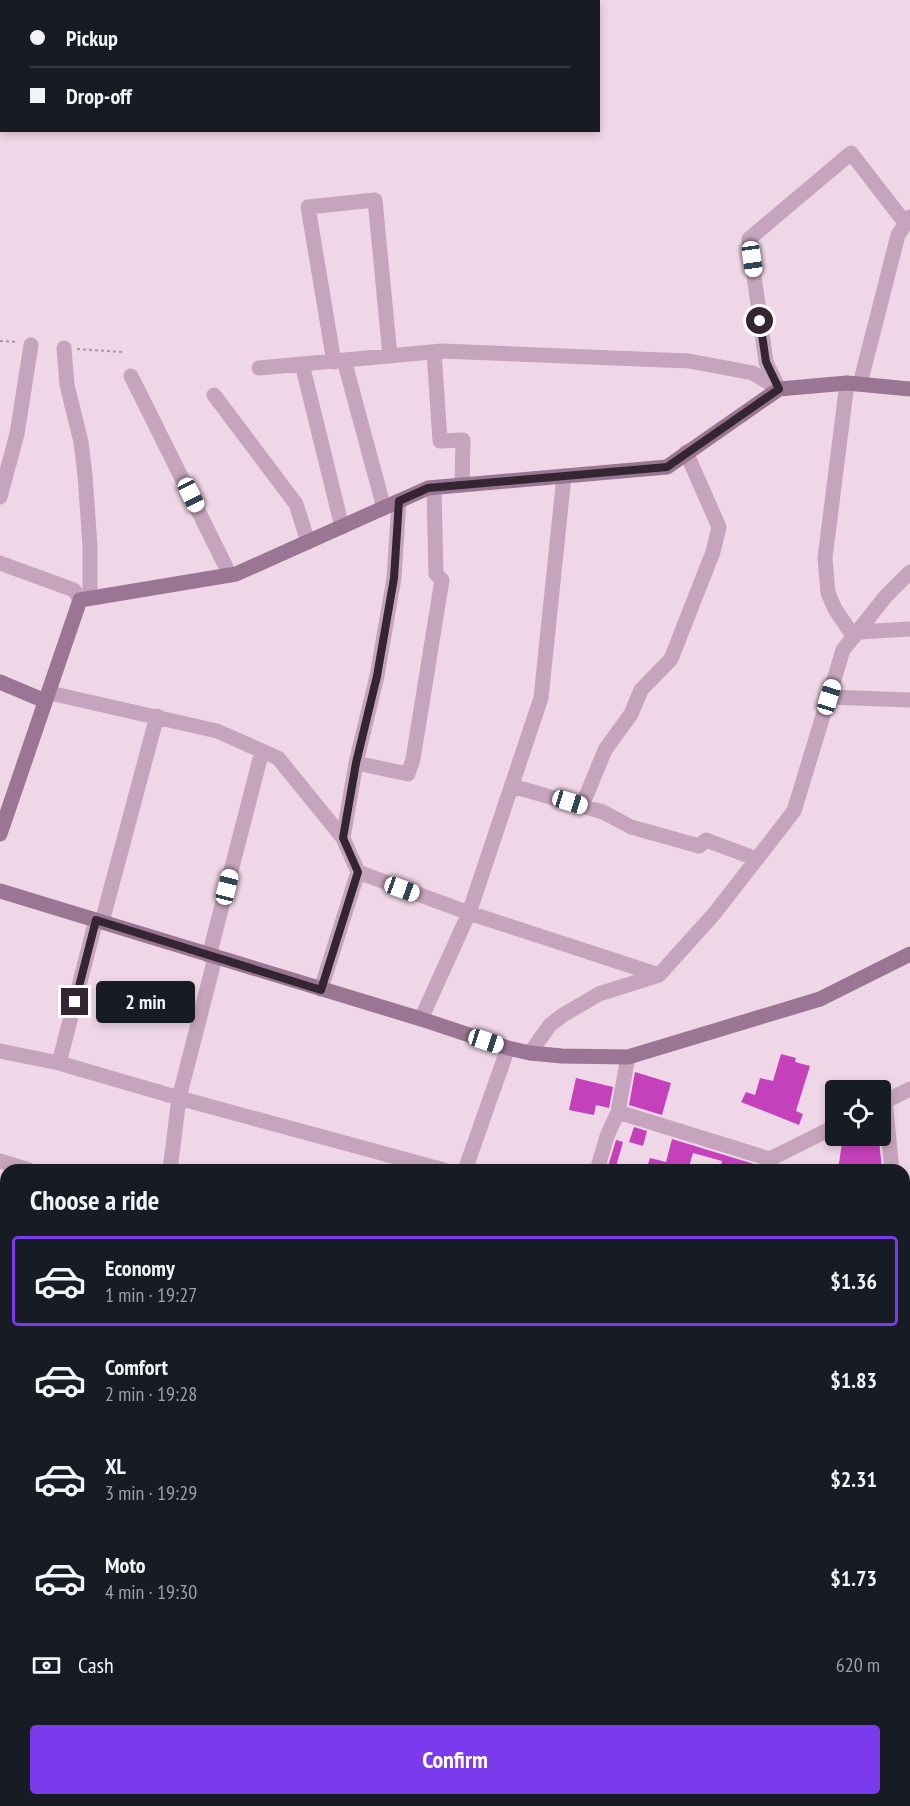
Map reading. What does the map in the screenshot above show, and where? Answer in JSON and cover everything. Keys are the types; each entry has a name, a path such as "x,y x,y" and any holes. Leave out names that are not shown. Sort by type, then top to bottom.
{"street":[{"path":"779,389 766,362 749,239 851,153 908,221 898,235 854,384 825,558 828,593 835,609 856,634"},
{"path":"384,508 339,361 308,207 375,200 390,356"},
{"path":"0,497 17,434 31,345"},
{"path":"0,834 47,697 85,599 90,546 86,476 81,442 67,386 64,348"},
{"path":"259,369 434,352 689,361 753,373 779,389"},
{"path":"434,352 440,441 463,440 462,485"},
{"path":"302,364 342,527"},
{"path":"131,376 230,575"},
{"path":"0,563 74,590 85,599 230,575 428,488 667,467 779,389 854,384 910,389"},
{"path":"214,395 296,504 308,542"},
{"path":"582,806 605,750 631,714 641,690 671,659 713,552 719,527 686,452"},
{"path":"421,1019 469,914 541,698 564,476"},
{"path":"356,763 408,774 413,759 442,580 436,574 434,488"},
{"path":"343,838 356,763 377,676 394,578 399,501"},
{"path":"530,1053 550,1025 563,1015 599,994 659,975 714,914 794,811 843,650 886,596 910,572"},
{"path":"856,634 910,629"},
{"path":"0,682 47,697 157,716 217,731 278,758 343,838 358,872 321,990"},
{"path":"829,697 910,700"},
{"path":"60,1063 157,716"},
{"path":"171,1164 179,1098 262,751"},
{"path":"512,786 603,812 631,827 699,846 706,840 757,859"},
{"path":"358,872 469,914 659,975"},
{"path":"0,891 421,1019 508,1048 562,1056 628,1057 820,999 910,954"},
{"path":"467,1164 508,1048"},
{"path":"0,1051 60,1063 422,1164"},
{"path":"599,1164 607,1136 618,1112 628,1057"},
{"path":"891,1098 910,1089"},
{"path":"618,1112 768,1164 825,1132"},
{"path":"889,1146 891,1164"}],"building":[{"path":"781,1054 796,1058 795,1062 810,1066 796,1111 803,1114 799,1125 741,1102 746,1092 755,1095 760,1078 773,1081"},
{"path":"635,1072 671,1083 662,1115 629,1105"},
{"path":"576,1078 613,1087 609,1108 596,1105 594,1115 569,1110"},
{"path":"634,1127 647,1131 643,1146 629,1142"},
{"path":"672,1139 754,1164 721,1164 722,1161 693,1153 690,1164 648,1164 650,1158 666,1162"},
{"path":"616,1140 623,1142 617,1164 609,1164"},
{"path":"842,1146 880,1146 881,1164 839,1164"}],"route":[{"path":"75,1002 96,920 321,990 358,872 343,838 356,763 377,676 394,578 399,501 428,488 667,467 779,389 766,362 760,321"}]}
